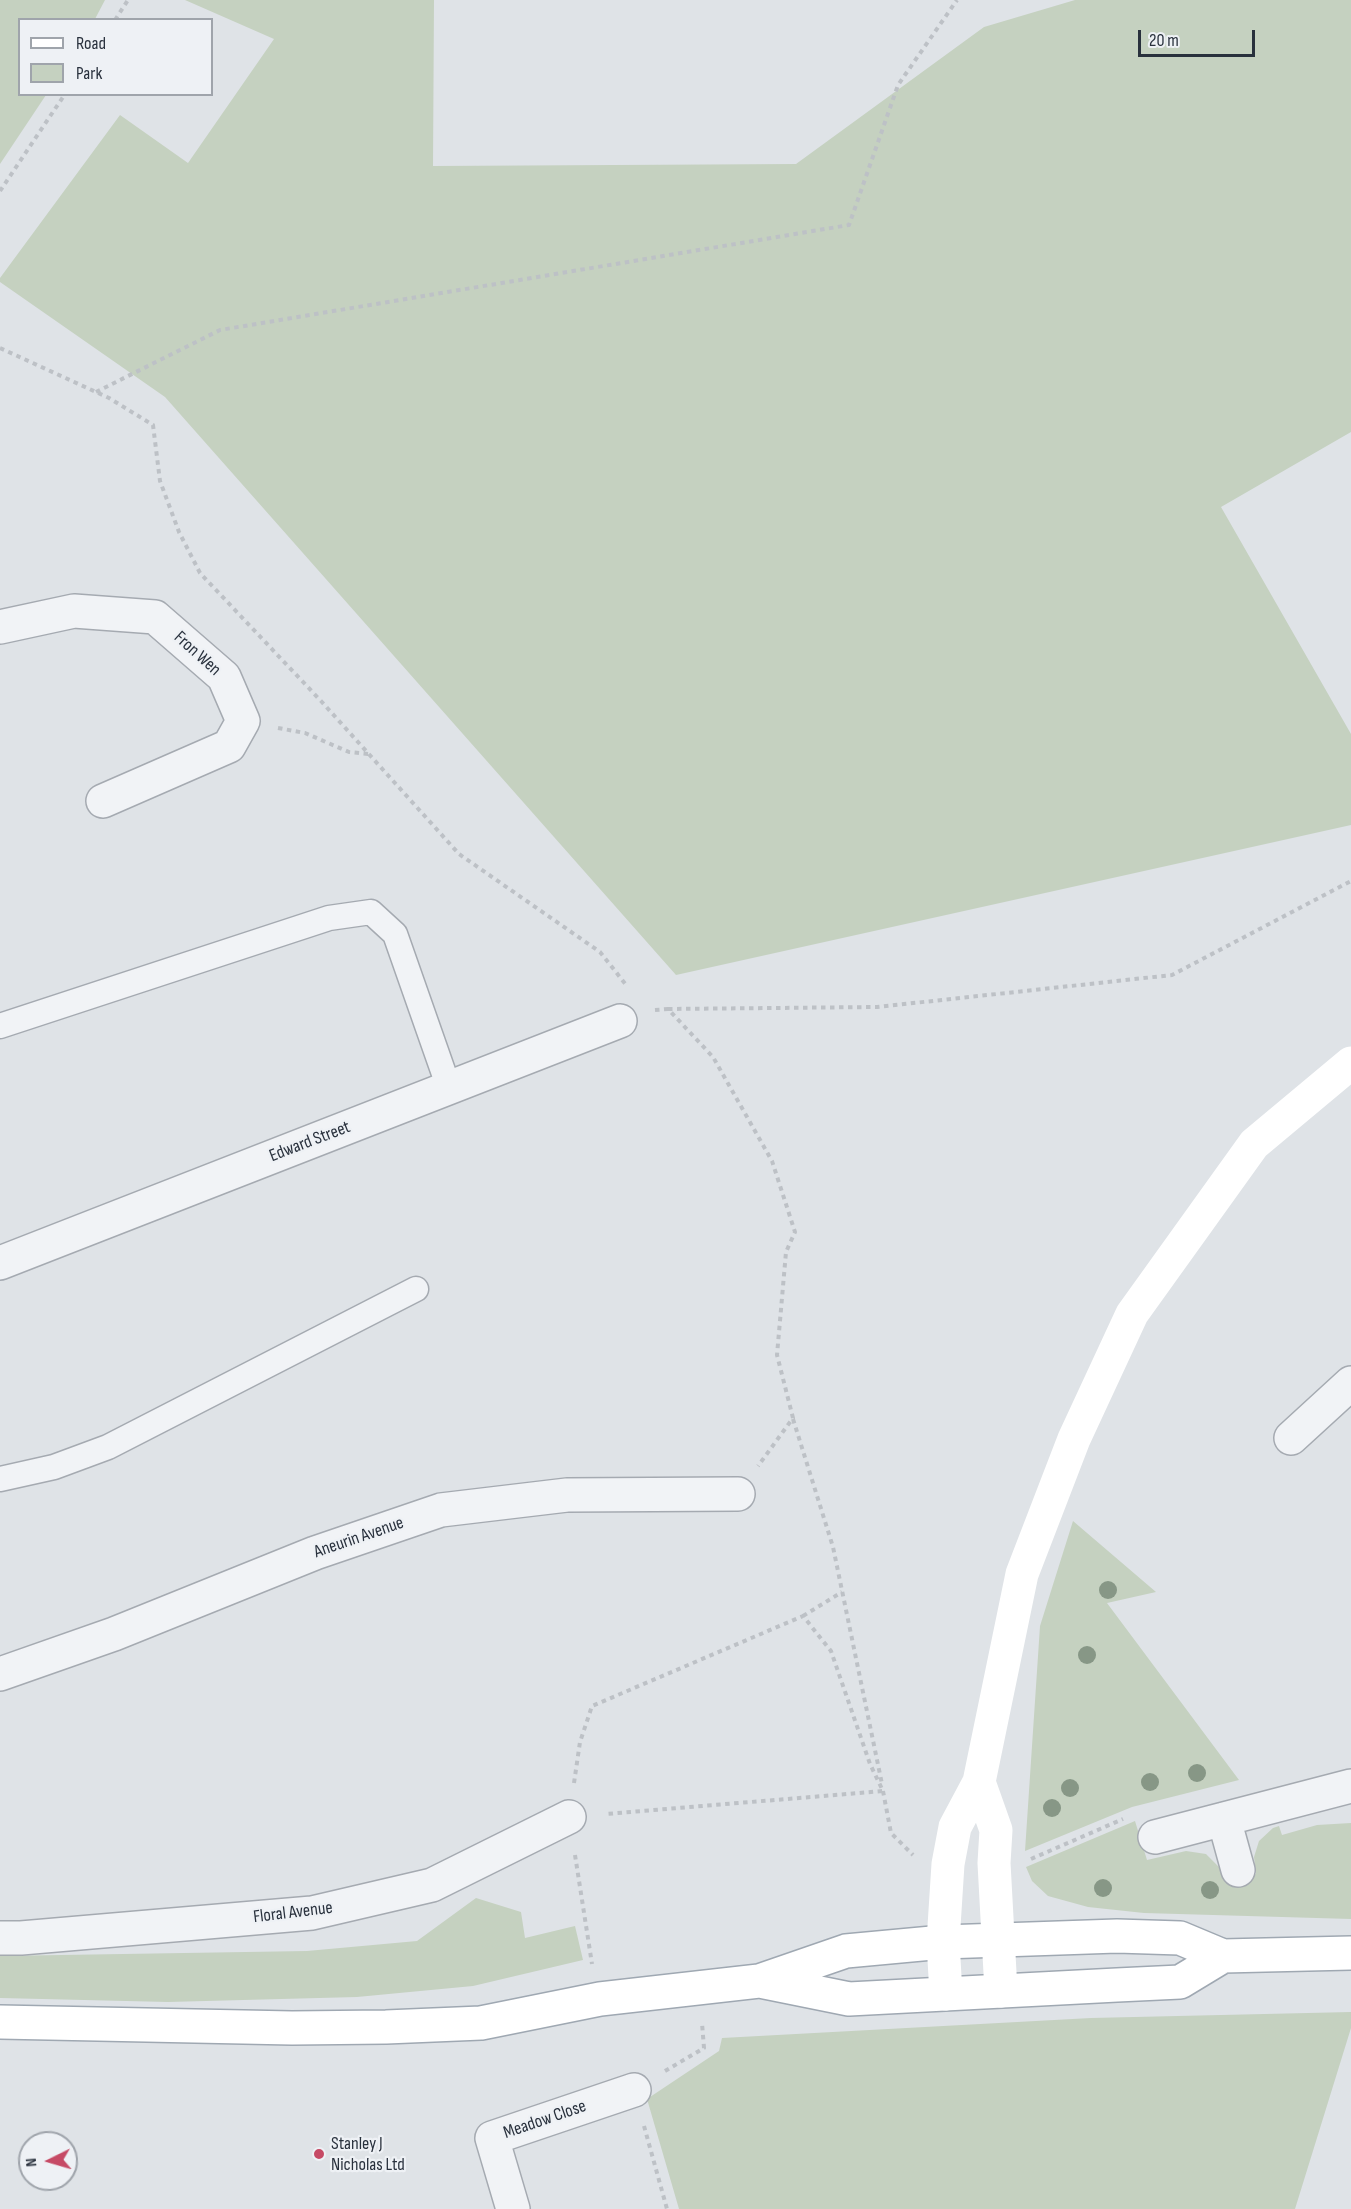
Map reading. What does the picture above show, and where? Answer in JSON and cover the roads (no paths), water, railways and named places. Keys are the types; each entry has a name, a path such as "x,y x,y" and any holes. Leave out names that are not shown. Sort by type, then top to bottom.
{"main road":[{"path":"946,1994 943,1942 948,1864 955,1827 979,1782 1022,1574 1074,1439 1132,1314 1254,1144 1351,1064"},
{"path":"979,1782 996,1830 994,1863 1001,1991"},
{"path":"0,2022 292,2028 481,2023 600,1999 759,1981 846,1951 943,1942 1117,1936 1180,1938 1223,1956 1351,1953"},
{"path":"759,1981 849,1999 1180,1982 1223,1956"}],"street":[{"name":"Fron Wen","path":"0,627 74,611 155,617 224,677 243,721 229,746 103,801"},
{"name":"Edward Street","path":"0,1263 632,1015"},
{"path":"1292,1438 1351,1383"},
{"name":"Aneurin Avenue","path":"0,1674 114,1634 315,1553 441,1510 567,1495 738,1494"},
{"path":"1155,1837 1351,1786"},
{"name":"Floral Avenue","path":"0,1938 312,1913 432,1886 569,1817"},
{"path":"1224,1819 1238,1870"},
{"name":"Meadow Close","path":"513,2209 492,2138 634,2090"}],"lane":[{"path":"0,1026 329,918 370,912 395,934 449,1088"},
{"path":"0,1479 54,1467 108,1446 416,1289"}],"place":[{"name":"Stanley J Nicholas Ltd","path":"319,2154"}]}
